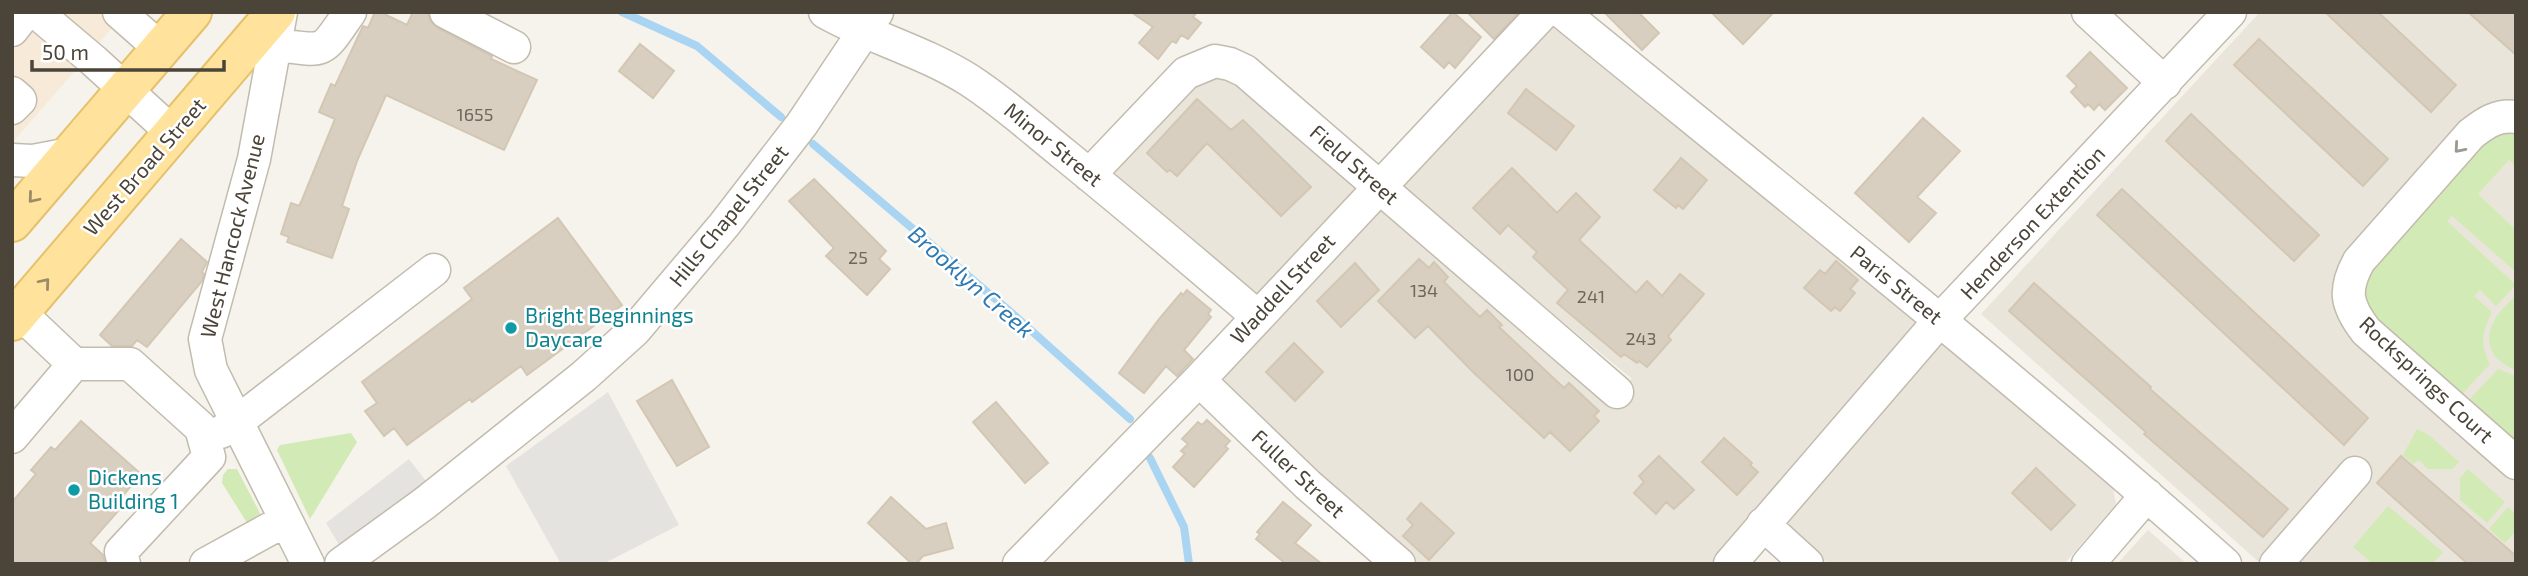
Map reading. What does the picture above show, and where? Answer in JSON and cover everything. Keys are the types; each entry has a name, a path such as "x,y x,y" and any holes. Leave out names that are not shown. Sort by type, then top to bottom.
{"main road":[{"path":"12,222 192,12"},
{"name":"West Broad Street","path":"16,317 173,134 278,23"}],"street":[{"path":"12,30 26,12"},
{"path":"36,12 173,134"},
{"path":"119,12 161,49"},
{"path":"278,23 316,50 327,45 350,12"},
{"path":"446,12 514,47"},
{"name":"Minor Street","path":"825,12 870,21 909,48 969,80 1089,175 1257,316"},
{"name":"Waddell Street","path":"1020,564 1199,380 1544,12"},
{"name":"Paris Street","path":"1562,12 1940,320 2225,564"},
{"path":"2088,12 2165,83"},
{"name":"Henderson Extention","path":"1730,564 1940,320 2230,12"},
{"name":"Hills Chapel Street","path":"341,564 446,486 584,376 635,330 724,225 794,134 870,21"},
{"name":"West Hancock Avenue","path":"278,23 254,159 205,339 211,370 308,564"},
{"name":"Field Street","path":"1089,175 1186,73 1215,61 1230,64 1244,71 1380,186 1617,392"},
{"path":"12,93 20,100 12,108"},
{"name":"Rocksprings Court","path":"2516,117 2498,117 2472,134 2359,261 2350,276 2349,288 2349,302 2366,331 2516,463"},
{"path":"12,160 33,161 70,154"},
{"path":"205,442 237,422 434,270"},
{"path":"16,317 74,364 130,363 201,428 209,457 121,552 124,564"},
{"path":"12,437 74,364"},
{"name":"Fuller Street","path":"1199,380 1308,485 1399,564"},
{"path":"2276,564 2355,473"},
{"path":"2088,564 2147,495"},
{"path":"206,564 286,520"},
{"path":"1763,524 1807,564"}],"shaded area":[{"path":"12,12 126,12 12,143"},
{"path":"2260,12 2516,12 2516,564 2261,564 1981,314"},
{"path":"1555,25 1917,315 1918,323 1714,564 1413,564 1222,387 1222,378 1371,213 1381,209 1629,392 1631,378 1399,188 1548,26"},
{"path":"1229,73 1357,189 1257,294 1107,169 1187,83"},
{"path":"1943,342 1954,343 2113,488 2116,504 2064,564 1829,564 1790,529 1786,515"},
{"path":"608,392 679,525 603,564 561,564 506,466"},
{"path":"409,459 426,481 341,548 326,523"},
{"path":"2148,530 2187,564 2117,564"}],"green space":[{"path":"2506,132 2516,132 2516,166 2509,160 2478,194 2516,230 2516,272 2452,216 2447,221 2516,285 2496,306 2480,290 2474,296 2492,312 2484,338 2484,350 2490,364 2462,394 2380,321 2366,304 2364,291 2370,275 2429,204 2485,143"},
{"path":"2516,295 2514,369 2495,356 2489,336 2496,317"},
{"path":"2498,369 2516,376 2516,443 2469,400"},
{"path":"2417,429 2429,435 2459,462 2452,469 2428,469 2419,460 2413,464 2403,455"},
{"path":"351,433 357,442 310,519 277,450 280,445"},
{"path":"228,469 237,469 262,517 249,526 222,483 223,475"},
{"path":"2468,469 2505,502 2487,523 2460,500 2460,478"},
{"path":"2388,506 2443,552 2432,564 2373,564 2353,547"},
{"path":"2508,507 2516,514 2516,531 2505,543 2489,529"}],"building":[{"path":"375,12 407,25 413,12 428,12 430,21 438,28 492,56 491,59 537,80 504,150 386,95 357,161 342,206 349,209 332,258 287,242 289,237 281,234 291,203 299,206 302,200 335,119 319,112 331,84 335,86 363,26 368,28"},
{"path":"1131,12 1197,12 1193,17 1201,23 1188,39 1181,35 1176,43 1172,41 1158,59 1139,43 1153,27"},
{"path":"1453,12 1481,37 1455,68 1449,62 1444,68 1421,47"},
{"path":"1467,12 1519,12 1494,39"},
{"path":"1604,12 1638,12 1659,33 1642,50"},
{"path":"1711,12 1774,12 1743,44"},
{"path":"2325,12 2378,12 2456,85 2431,112"},
{"path":"2468,12 2516,12 2516,55"},
{"path":"2259,39 2388,159 2363,186 2234,65"},
{"path":"640,44 674,71 653,98 619,71"},
{"path":"2090,52 2127,88 2105,110 2099,104 2094,110 2088,104 2085,107 2071,92 2077,86 2067,76"},
{"path":"1526,89 1574,126 1556,150 1508,113"},
{"path":"1197,99 1231,130 1243,120 1311,187 1281,216 1207,143 1177,176 1170,170 1167,172 1147,153"},
{"path":"2191,114 2319,235 2294,261 2166,141"},
{"path":"1923,118 1960,151 1917,197 1936,213 1909,242 1855,193"},
{"path":"1681,158 1707,180 1683,209 1678,205 1676,208 1654,190"},
{"path":"1512,168 1557,213 1576,193 1600,217 1579,240 1636,293 1647,281 1662,296 1680,274 1704,294 1668,336 1671,340 1647,367 1624,354 1621,357 1557,303 1568,290 1533,257 1537,252 1508,225 1500,234 1473,208"},
{"path":"814,179 886,251 879,259 890,269 867,295 826,256 834,248 789,201"},
{"path":"2122,189 2368,418 2344,445 2097,215"},
{"name":"Bright Beginnings Daycare","path":"558,218 622,305 527,375 521,366 407,445 394,428 384,436 365,411 377,403 362,382 472,299 464,288"},
{"path":"181,239 207,262 202,272 202,281 147,347 137,340 132,346 112,346 100,335"},
{"path":"1419,259 1429,268 1434,262 1448,277 1444,282 1480,317 1487,310 1502,325 1499,327 1564,388 1569,383 1599,411 1594,416 1599,421 1570,451 1550,432 1544,438 1428,326 1415,338 1378,301"},
{"path":"1836,261 1858,280 1850,289 1855,293 1840,311 1835,307 1831,311 1804,288 1820,270 1825,274"},
{"path":"1355,263 1379,290 1341,327 1317,301"},
{"path":"2034,283 2288,509 2263,537 2144,434 2146,432 2009,311"},
{"path":"1187,290 1211,310 1208,314 1211,317 1184,350 1193,359 1177,376 1166,366 1144,393 1119,373 1159,319 1181,293 1183,295"},
{"path":"1294,343 1323,372 1295,401 1266,372"},
{"path":"672,380 709,447 677,466 637,401"},
{"path":"996,402 1048,463 1025,483 973,422"},
{"path":"1207,420 1230,441 1225,446 1228,449 1194,487 1173,467 1185,454 1181,451 1188,444 1182,439 1198,422 1202,425"},
{"name":"Dickens Building 1","path":"81,421 141,474 114,506 119,510 90,543 103,555 105,564 12,564 12,502 36,474 31,470 51,447 55,450"},
{"path":"1724,438 1752,463 1750,465 1758,472 1737,495 1702,462"},
{"path":"1659,456 1694,490 1674,509 1666,502 1656,514 1634,493 1644,482 1639,476"},
{"path":"2401,456 2516,556 2516,564 2468,564 2377,483"},
{"path":"2036,468 2075,505 2051,530 2012,493"},
{"path":"891,497 926,529 946,523 953,548 923,556 916,564 912,564 868,523"},
{"path":"1283,502 1311,525 1295,543 1322,564 1286,564 1256,539 1260,534 1257,532"},
{"path":"1421,503 1454,533 1429,560 1403,536 1413,525 1407,519"}],"waterway":[{"name":"Brooklyn Creek","path":"622,12 697,46 781,117"},
{"name":"Brooklyn Creek","path":"813,144 1006,308 1130,419"},
{"name":"Brooklyn Creek","path":"1150,458 1184,527 1189,564"}],"place":[{"name":"Bright Beginnings Daycare","path":"511,328"},
{"name":"Dickens Building 1","path":"74,490"}]}
